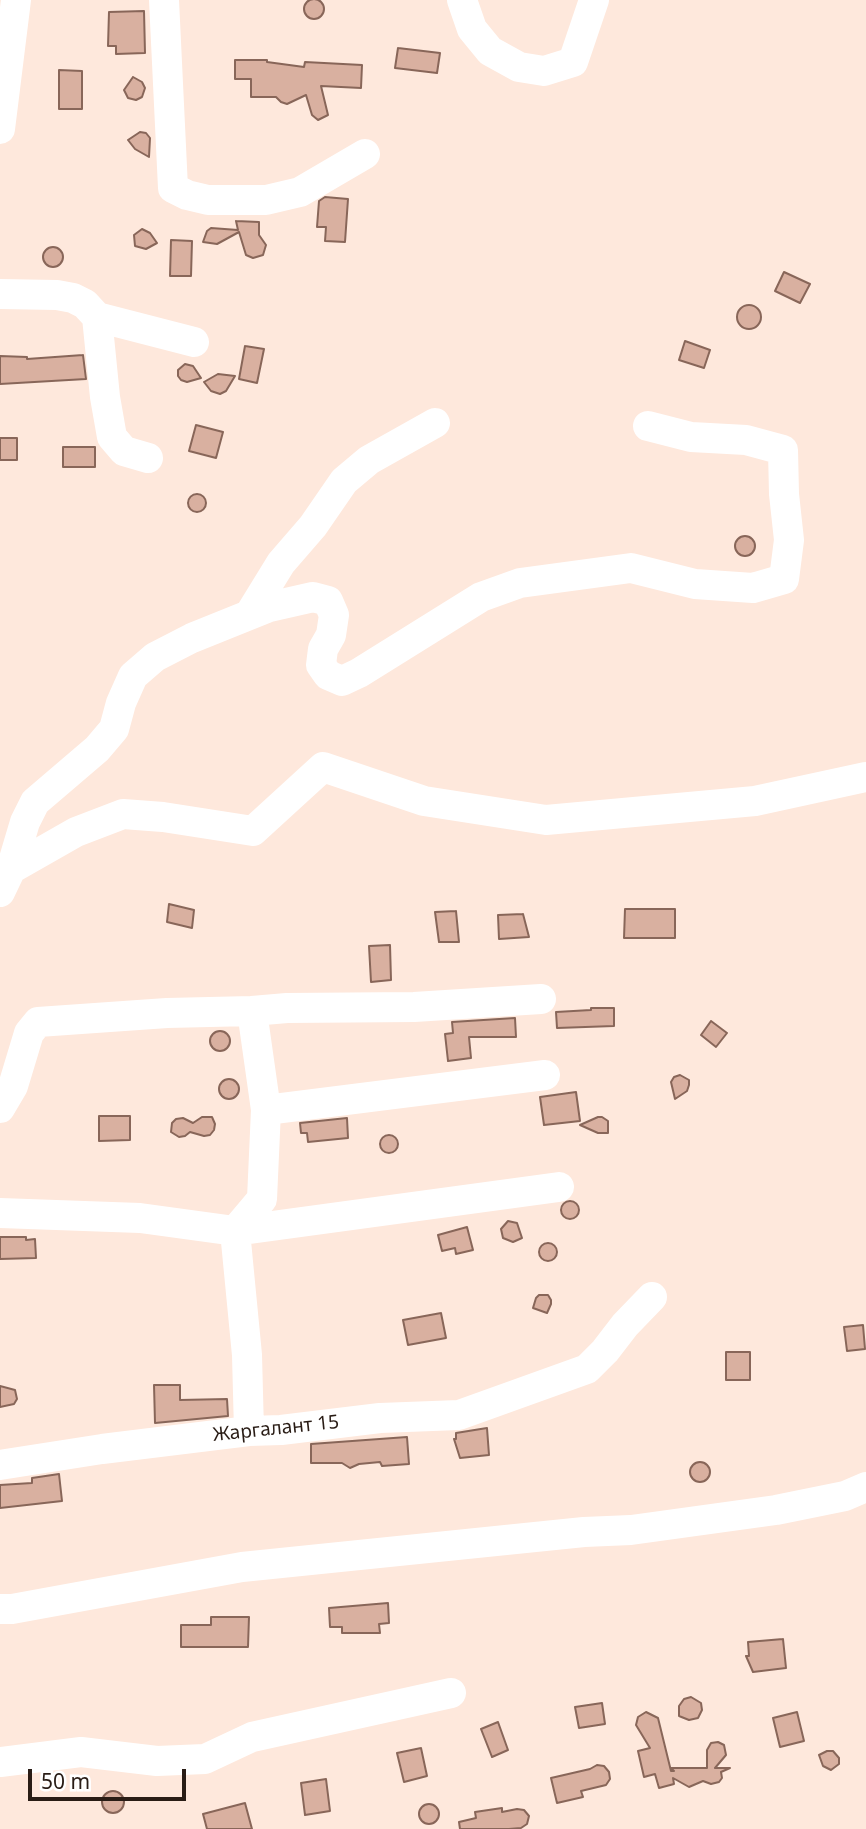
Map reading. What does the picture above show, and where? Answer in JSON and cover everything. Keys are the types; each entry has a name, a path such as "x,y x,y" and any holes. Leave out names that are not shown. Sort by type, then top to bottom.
{"street":[{"path":"0,129 16,0"},
{"path":"164,0 173,188 208,200 266,200 300,192 365,154"},
{"path":"462,0 472,29 490,51 519,68 544,71 573,62 594,0"},
{"path":"0,294 57,295 73,298 85,304 97,317 194,342"},
{"path":"97,317 112,437 124,451 148,458"},
{"path":"249,615 281,563 313,526 344,481 369,460 435,423"},
{"path":"5,880 25,822 35,802 97,749 114,729 121,703 133,676 155,657 180,644 269,607 313,597 328,601 334,615 331,635 323,649 321,665 328,676 342,681 481,597 520,583 631,568 695,584 753,588 784,579 789,540 783,450 746,440 691,437 648,426"},
{"path":"5,880 76,832 123,814 163,817 253,831 323,766 424,801 546,820 755,801 866,777"},
{"path":"0,1107 13,1086 29,1033 38,1023 167,1013 286,1008 414,1007 541,999"},
{"path":"249,1431 247,1355 234,1231 262,1199 267,1110 252,1011"},
{"path":"0,1057 4,1084 0,1107"},
{"path":"267,1110 545,1074"},
{"path":"0,1213 140,1218 234,1231 559,1187"},
{"name":"Жаргалант 15","path":"0,1465 249,1431 281,1430 380,1418 459,1415 587,1369 652,1297"},
{"path":"0,1609 242,1567 584,1532 631,1530 776,1510 845,1496 866,1487"},
{"path":"0,1762 81,1752 157,1760 205,1759 252,1737 451,1693"}],"building":[{"path":"310,-1 318,-1 324,9 318,19 310,19 304,13 304,5"},
{"path":"144,11 145,53 116,54 116,46 108,46 109,12"},
{"path":"398,48 440,53 437,73 395,68"},
{"path":"235,60 267,60 304,67 305,62 362,65 361,88 321,86 328,115 318,120 312,115 306,95 287,104 276,97 251,97 251,79 235,79"},
{"path":"59,70 82,71 82,109 59,109"},
{"path":"133,77 142,82 145,88 142,97 136,100 128,98 124,90"},
{"path":"140,132 146,133 150,138 149,157 135,149 128,140"},
{"path":"325,197 348,199 345,242 325,241 326,227 317,227 319,201"},
{"path":"236,221 259,222 259,235 266,245 263,255 253,258 246,255 239,232 217,244 203,242 211,228 238,230"},
{"path":"142,229 150,233 157,243 146,249 135,246 134,235"},
{"path":"171,240 192,241 191,276 170,276"},
{"path":"53,247 60,250 63,257 60,264 53,267 46,264 43,257 46,250"},
{"path":"784,272 810,284 800,303 775,291"},
{"path":"749,305 760,312 761,317 754,328 749,329 738,322 737,317 744,306"},
{"path":"685,341 710,350 704,368 679,360"},
{"path":"245,346 264,349 257,383 239,379"},
{"path":"83,355 86,379 0,384 0,356 27,359"},
{"path":"185,364 193,366 201,378 187,382 181,380 178,370"},
{"path":"218,374 235,376 226,391 220,394 211,391 204,382"},
{"path":"196,425 223,432 216,458 189,451"},
{"path":"0,438 17,438 17,460 0,460"},
{"path":"63,447 95,447 95,467 63,467"},
{"path":"197,494 203,497 206,503 203,509 197,512 191,509 188,503 191,497"},
{"path":"745,536 752,539 755,546 752,553 745,556 738,553 735,546 738,539"},
{"path":"169,904 194,910 192,928 167,922"},
{"path":"625,909 675,909 675,938 624,938"},
{"path":"456,911 459,942 439,942 435,912"},
{"path":"523,914 529,937 499,939 498,915"},
{"path":"390,945 391,980 371,982 369,946"},
{"path":"614,1008 614,1026 557,1028 556,1012"},
{"path":"515,1018 516,1037 469,1037 471,1058 448,1061 445,1034 453,1033 452,1022"},
{"path":"711,1021 727,1033 716,1047 701,1035"},
{"path":"220,1031 227,1034 230,1041 227,1048 220,1051 213,1048 210,1041 213,1034"},
{"path":"680,1075 689,1080 689,1085 687,1091 675,1099 671,1082 674,1077"},
{"path":"229,1079 236,1082 239,1089 236,1096 229,1099 222,1096 219,1089 222,1082"},
{"path":"576,1092 580,1121 544,1125 540,1097"},
{"path":"99,1116 130,1116 130,1140 99,1141"},
{"path":"202,1117 212,1117 215,1124 210,1135 190,1132 179,1137 171,1132 172,1123 176,1119 183,1118 193,1123"},
{"path":"598,1117 608,1121 608,1133 598,1133 580,1125"},
{"path":"347,1118 348,1138 308,1142 307,1133 301,1133 300,1123"},
{"path":"389,1135 395,1138 398,1144 395,1150 389,1153 383,1150 380,1144 383,1138"},
{"path":"570,1201 576,1204 579,1210 576,1216 570,1219 564,1216 561,1210 564,1204"},
{"path":"508,1221 517,1223 522,1238 513,1242 503,1238 501,1229"},
{"path":"467,1227 473,1250 456,1254 455,1248 442,1251 438,1235"},
{"path":"0,1237 35,1239 36,1258 0,1259"},
{"path":"548,1243 554,1246 557,1252 554,1258 548,1261 542,1258 539,1252 542,1246"},
{"path":"539,1295 548,1295 551,1300 547,1313 533,1308"},
{"path":"441,1313 446,1338 408,1345 403,1320"},
{"path":"863,1325 865,1349 847,1351 844,1327"},
{"path":"726,1352 750,1352 750,1380 726,1380"},
{"path":"154,1385 180,1385 180,1400 227,1399 228,1416 155,1423"},
{"path":"0,1386 15,1390 17,1399 14,1404 0,1407"},
{"path":"487,1428 489,1455 460,1458 454,1439 456,1433"},
{"path":"407,1437 409,1464 382,1466 380,1462 359,1464 350,1468 342,1463 311,1463 311,1444"},
{"path":"696,1462 704,1462 710,1472 704,1482 696,1482 690,1476 690,1468"},
{"path":"59,1474 62,1501 0,1508 0,1485 32,1483 32,1478"},
{"path":"388,1603 389,1623 379,1624 380,1633 342,1633 342,1627 330,1627 329,1608"},
{"path":"211,1617 249,1617 248,1647 181,1647 181,1625 211,1625"},
{"path":"783,1639 786,1668 753,1672 746,1656 749,1656 748,1642"},
{"path":"691,1697 701,1703 702,1710 698,1718 689,1720 679,1716 679,1706 684,1699"},
{"path":"602,1703 605,1724 579,1728 575,1707"},
{"path":"646,1712 658,1718 671,1771 674,1771 671,1768 707,1768 707,1750 711,1743 724,1745 726,1755 715,1768 730,1768 721,1772 722,1778 719,1782 711,1784 703,1781 689,1787 673,1778 674,1784 659,1788 655,1774 644,1777 638,1751 650,1748 636,1725 638,1717"},
{"path":"797,1712 804,1741 780,1747 773,1718"},
{"path":"498,1722 508,1750 492,1757 481,1729"},
{"path":"421,1748 427,1776 404,1782 397,1753"},
{"path":"833,1751 839,1758 839,1764 831,1770 823,1766 819,1755"},
{"path":"597,1765 604,1766 609,1772 610,1779 606,1785 581,1791 583,1797 557,1803 551,1778"},
{"path":"326,1779 330,1811 305,1815 301,1783"},
{"path":"113,1791 123,1798 124,1802 117,1812 113,1813 103,1806 102,1802 109,1792"},
{"path":"245,1803 252,1829 207,1829 203,1814"},
{"path":"429,1804 436,1807 439,1814 436,1821 429,1824 422,1821 419,1814 422,1807"},
{"path":"502,1808 502,1812 524,1810 529,1816 527,1824 521,1828 509,1829 460,1829 459,1822 476,1818 475,1812"}]}
